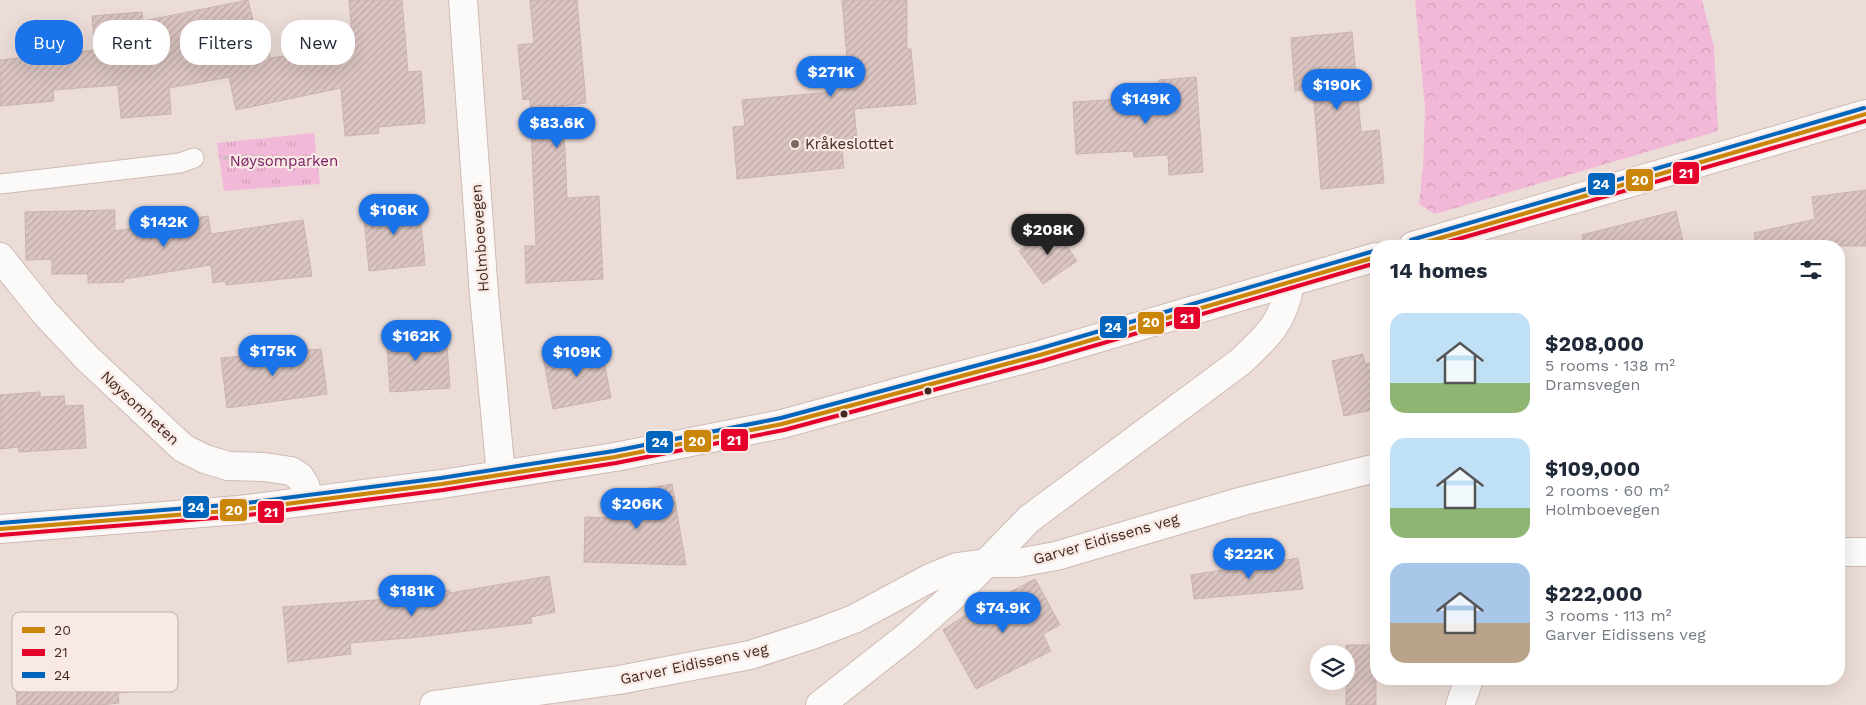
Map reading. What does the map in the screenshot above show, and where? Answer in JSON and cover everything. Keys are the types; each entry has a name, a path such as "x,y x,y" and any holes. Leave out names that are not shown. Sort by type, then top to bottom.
{"street":[{"name":"Holmboevegen","path":"463,0 484,295 501,475"},
{"path":"1434,240 1866,114"},
{"name":"Nøysomheten","path":"0,257 44,312 87,358 183,448 204,459 228,466 264,467 291,471 300,477 305,485 309,501"},
{"path":"0,529 240,510 501,475 615,457 782,424 1040,355 1370,259"},
{"path":"820,705 909,635 961,589 1029,520 1240,362 1268,336 1284,310 1290,283"},
{"name":"Garver Eidissens veg","path":"434,705 620,680 750,655 854,619 930,578 957,567 986,563 1017,563 1056,556 1243,501 1370,469"},
{"path":"1845,552 1866,552"},
{"path":"1460,705 1467,685"}],"lane":[{"path":"0,184 180,163 194,158"}],"path":[{"path":"194,158 264,156"}],"green space":[{"path":"1415,0 1702,0 1714,47 1718,131 1435,214 1419,204 1423,168 1425,108"},
{"name":"Nøysomparken","path":"314,133 320,184 224,191 217,143"}],"building":[{"path":"248,0 253,20 180,20 180,65 271,65 271,58 281,57 281,65 355,65 355,20 351,20 349,0 402,0 408,72 421,71 425,123 378,127 379,133 345,136 341,88 236,110 229,77 169,88 171,114 121,118 118,85 53,90 54,101 0,106 0,60 15,58 15,65 83,65 83,51 93,50 93,65 170,65 170,20 148,20"},
{"path":"530,0 577,0 586,103 563,106 567,198 599,196 603,279 526,283 525,246 536,246 530,99 523,100 518,45 534,43"},
{"path":"842,0 907,0 907,49 911,49 916,104 854,109 858,149 842,150 844,168 737,179 733,127 745,126 742,100 832,92 829,60 847,59"},
{"path":"142,12 143,20 93,20 93,27 92,16"},
{"path":"1352,32 1361,132 1379,130 1384,183 1321,189 1313,89 1295,91 1291,38"},
{"path":"1196,77 1203,172 1169,175 1168,155 1134,157 1133,151 1076,154 1073,102 1125,99 1125,96 1130,96 1130,91 1136,91 1140,84 1159,83 1159,80"},
{"path":"1866,190 1866,246 1845,246 1845,240 1755,240 1754,233 1815,219 1812,197"},
{"path":"419,202 425,265 369,271 363,207"},
{"path":"115,210 115,231 208,216 211,234 303,220 312,276 226,285 225,281 213,283 211,265 124,279 124,282 88,283 88,274 52,274 52,259 26,260 25,212"},
{"path":"1676,211 1683,240 1582,240 1582,235"},
{"path":"1054,227 1077,261 1043,284 1019,251"},
{"path":"421,326 423,346 447,345 450,388 390,392 386,329"},
{"path":"601,346 611,398 553,409 543,357"},
{"path":"321,349 327,394 227,408 221,358"},
{"path":"1363,354 1365,364 1370,363 1370,410 1344,416 1332,361"},
{"path":"40,392 40,397 64,396 65,406 83,405 86,448 19,452 18,447 0,449 0,395"},
{"path":"672,484 686,565 584,562 585,517 616,518 613,494"},
{"path":"1298,558 1303,589 1194,599 1191,575"},
{"path":"549,576 555,612 531,617 532,623 419,637 350,643 351,654 288,662 283,607 401,598 401,596 450,590 450,593"},
{"path":"1035,579 1060,625 1043,634 1051,651 976,689 943,630 988,600 989,603"},
{"path":"1355,645 1370,645 1370,685 1376,685 1376,705 1346,705 1346,690 1355,690"},
{"path":"16,692 126,692 118,693 119,703 100,705 17,705"}],"transit line":[{"name":"24","path":"1411,240 1864,108"},
{"name":"20","path":"1434,240 1866,114"},
{"name":"21","path":"1455,240 1866,121"},
{"name":"24","path":"0,523 238,504 441,478 614,451 781,418 1038,349 1370,252"},
{"name":"20","path":"0,529 239,510 442,484 615,457 782,424 1040,355 1370,259"},
{"name":"21","path":"0,535 240,516 443,490 616,463 784,430 1042,361 1370,265"}],"place":[{"name":"Kråkeslottet","path":"795,144"}]}
